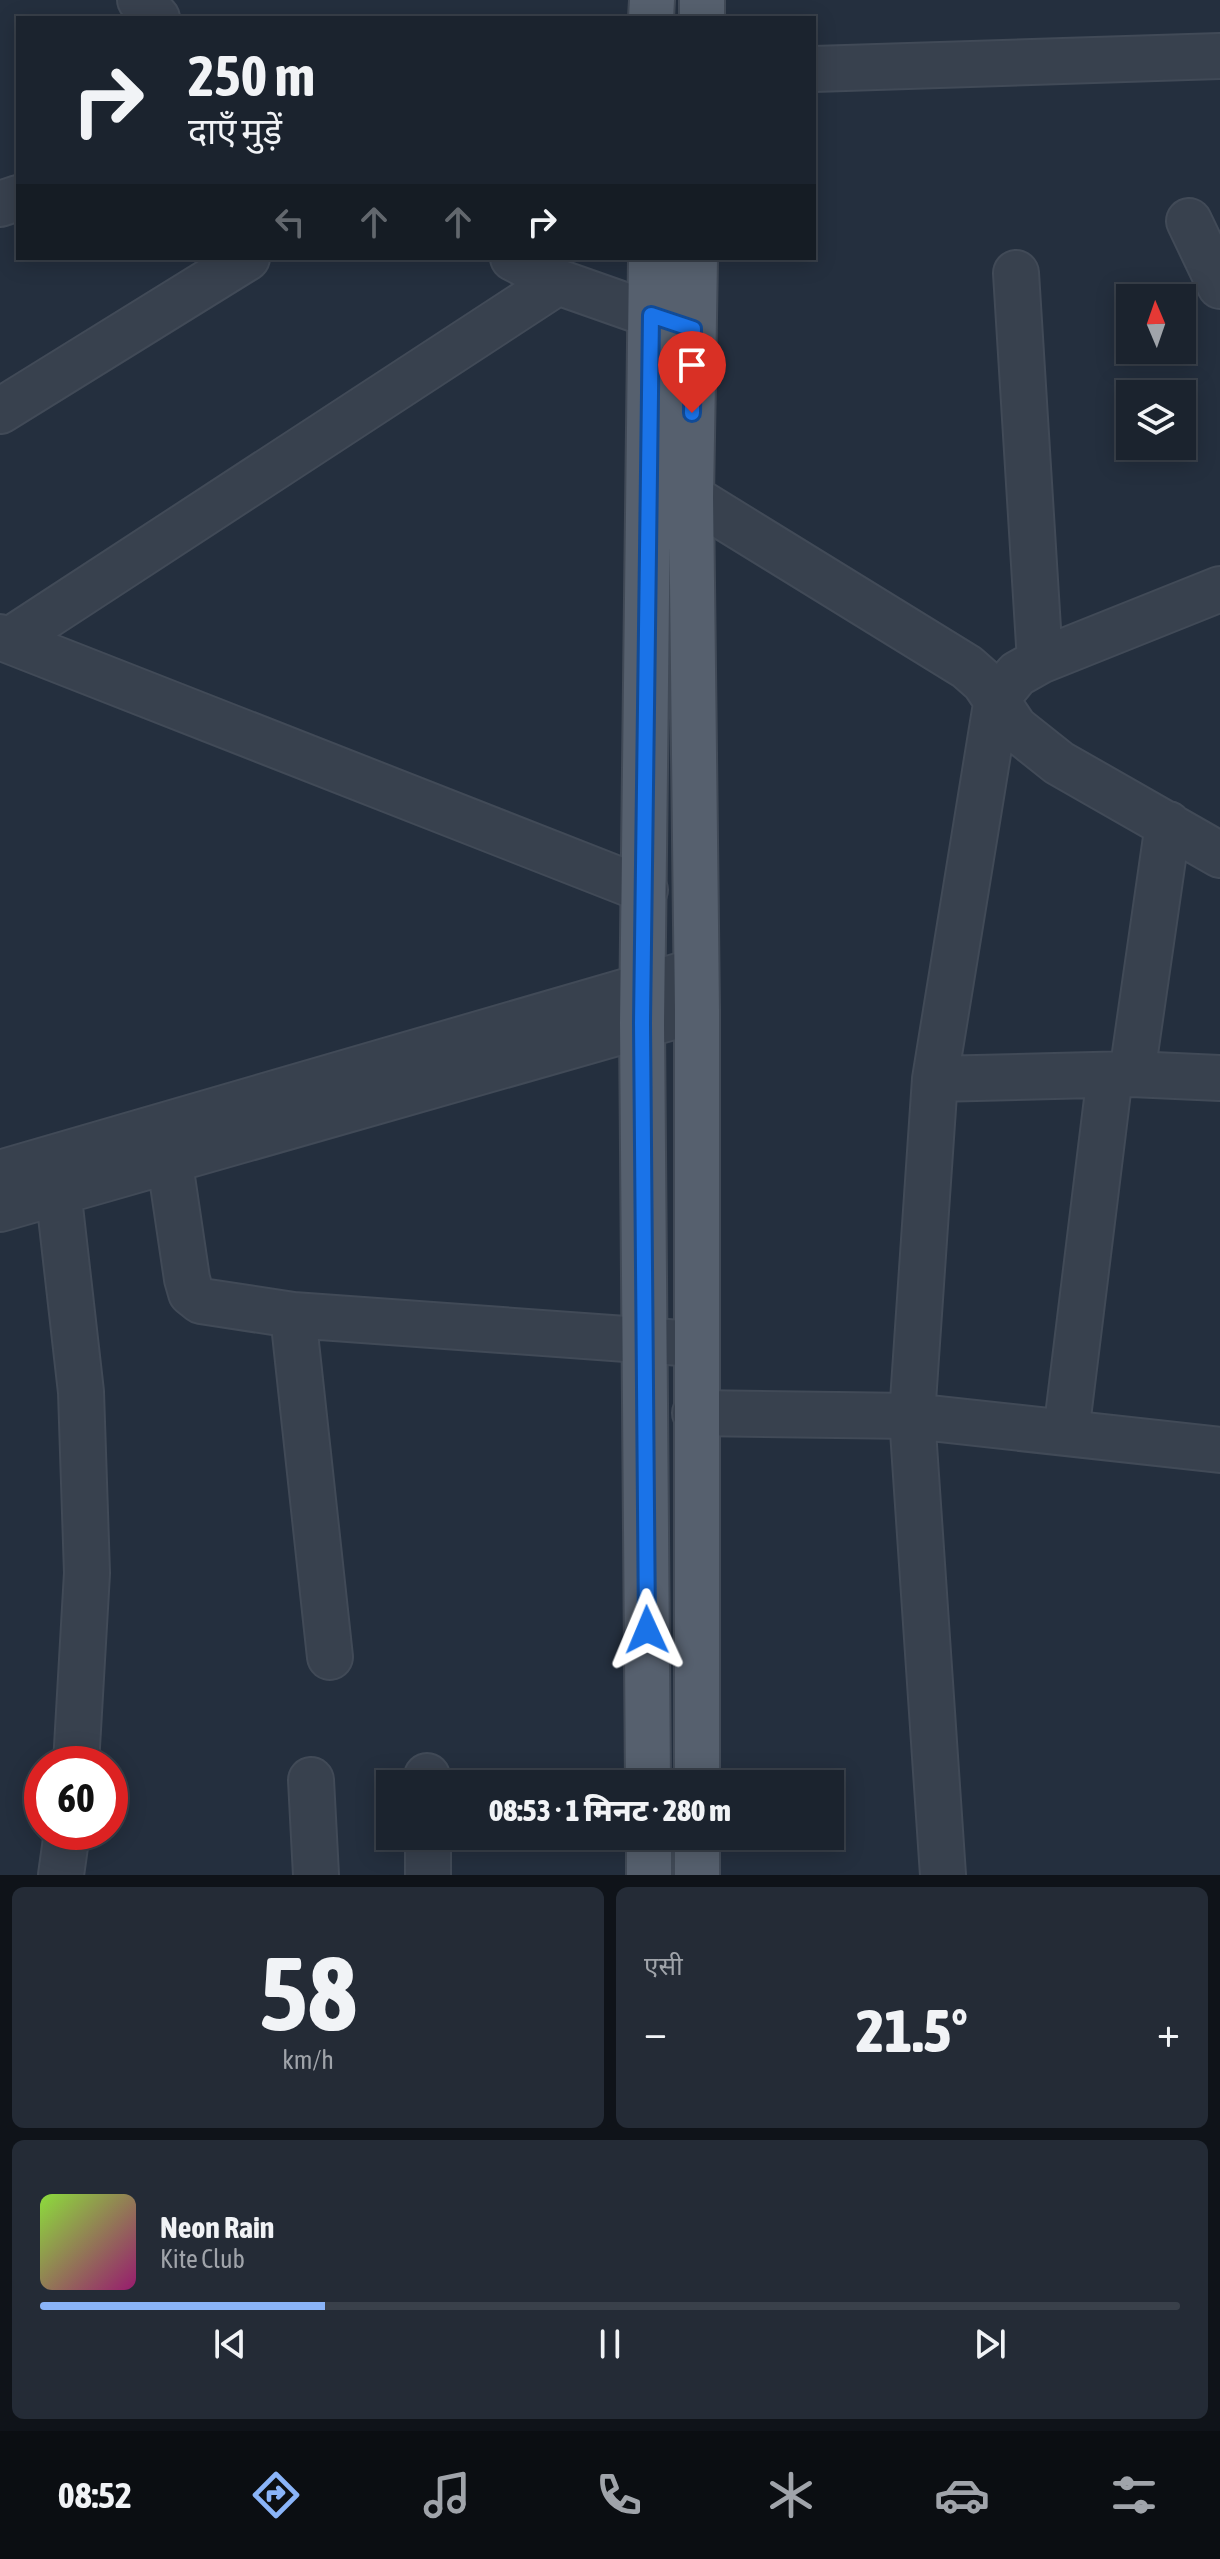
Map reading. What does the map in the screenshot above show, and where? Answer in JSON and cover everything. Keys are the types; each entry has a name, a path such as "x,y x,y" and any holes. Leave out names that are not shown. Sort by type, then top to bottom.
{"main road":[{"path":"648,1770 643,1005 651,260"},
{"path":"695,260 691,497 697,991 697,1770"},
{"path":"649,1850 649,1875"},
{"path":"697,1850 697,1875"}],"street":[{"path":"140,0 155,16"},
{"path":"816,69 1220,56"},
{"path":"1189,221 1220,286"},
{"path":"0,411 244,260"},
{"path":"517,260 558,282 693,329"},
{"path":"1016,273 1040,661"},
{"path":"5,638 558,282"},
{"path":"691,497 967,667 997,698 1015,728 1059,763 1220,855"},
{"path":"943,1875 912,1416 935,1079 997,698 1017,674 1040,661 1220,589"},
{"path":"5,638 645,890"},
{"path":"1066,1433 1121,1074 1168,824"},
{"path":"0,1173 56,1173 697,991"},
{"path":"935,1079 1121,1074 1220,1078"},
{"path":"167,1141 187,1279 191,1293 212,1305 293,1315 695,1344"},
{"path":"0,1209 56,1173"},
{"path":"56,1173 81,1392 87,1573 77,1746"},
{"path":"293,1315 330,1657"},
{"path":"695,1413 912,1416 1220,1450"},
{"path":"311,1780 316,1875"},
{"path":"61,1875 64,1850"},
{"path":"428,1850 428,1875"}],"route":[{"path":"647,1630 642,1023 651,315 693,329 692,413"}]}
